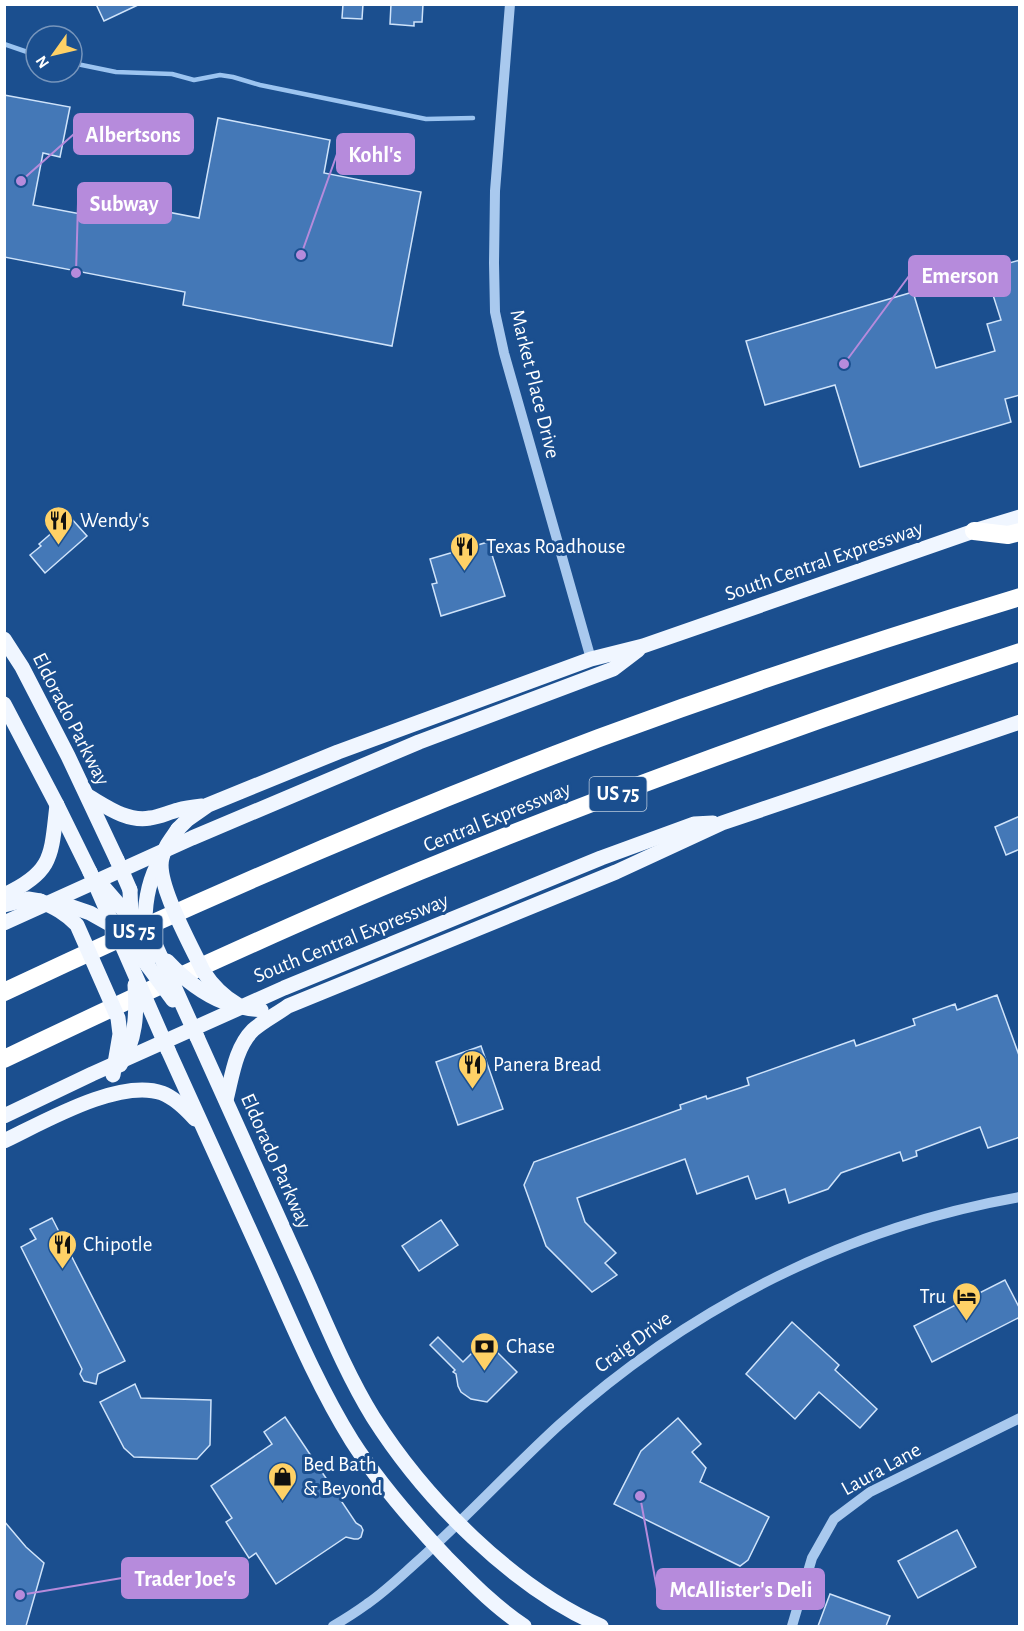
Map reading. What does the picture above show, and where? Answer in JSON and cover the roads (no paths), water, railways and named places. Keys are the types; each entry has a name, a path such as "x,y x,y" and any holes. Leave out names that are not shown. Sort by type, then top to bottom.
{"highway":[{"path":"974,531 1008,535 1020,532"},
{"name":"Central Expressway","path":"4,992 252,879 553,756 746,686 1020,597"},
{"name":"Central Expressway","path":"4,1059 224,956 420,871 700,763 887,695 1020,652"}],"main road":[{"name":"South Central Expressway","path":"208,805 338,752 591,659 643,646 1020,517"},
{"name":"Eldorado Parkway","path":"4,639 22,667 88,796 130,890 141,925 157,949 330,1333 373,1416 413,1472 485,1548 528,1582 571,1611 601,1626"},
{"name":"South Central Expressway","path":"4,923 192,838 409,746 613,669 643,646"},
{"path":"4,654 22,667"},
{"path":"4,704 90,872 113,926 141,969 167,991 197,1037"},
{"name":"South Central Expressway","path":"288,1006 616,872 722,823 1020,722"},
{"path":"88,796 114,812 142,819 208,805"},
{"path":"4,895 27,884 43,869 52,844 57,805"},
{"path":"132,947 141,925 154,871 168,844 188,819 208,805"},
{"name":"South Central Expressway","path":"4,1116 258,999 601,858 694,824 722,823"},
{"path":"161,858 161,871 168,897 203,971 217,990 239,1006"},
{"path":"90,872 141,925 141,969 135,1028 122,1064 96,1098"},
{"path":"34,900 60,910 77,925 118,1018 120,1034 113,1075"},
{"path":"4,905 51,900 79,909 113,926 132,947 141,969 149,1007 168,1050 324,1389 351,1439 401,1507 435,1546 491,1601 524,1626"},
{"path":"157,949 197,989 230,1005 261,1010 288,1006"},
{"path":"226,1100 237,1057 246,1039 261,1024 288,1006"},
{"path":"4,1141 96,1098 141,1090 164,1094 183,1107 206,1134"}],"street":[{"name":"Market Place Drive","path":"510,4 495,191 495,312 504,353 591,659"},
{"name":"Craig Drive","path":"333,1626 369,1603 435,1546 523,1459 590,1399 633,1364 728,1302 779,1274 829,1252 887,1231 948,1212 1020,1197"},
{"name":"Laura Lane","path":"792,1626 812,1558 834,1519 870,1492 1020,1418"}],"waterway":[{"path":"4,44 24,51"},
{"path":"84,65 116,72 172,74 194,80 220,75 426,119 473,118"}],"place":[{"name":"Albertsons","path":"21,181"},
{"name":"Kohl's","path":"301,255"},
{"name":"Subway","path":"76,273"},
{"name":"Emerson","path":"844,364"},
{"name":"Wendy's","path":"59,546"},
{"name":"Texas Roadhouse","path":"465,572"},
{"name":"Panera Bread","path":"472,1090"},
{"name":"Chipotle","path":"62,1270"},
{"name":"Tru","path":"967,1322"},
{"name":"Chase","path":"485,1372"},
{"name":"McAllister's Deli","path":"640,1496"},
{"name":"Bed Bath & Beyond","path":"282,1502"},
{"name":"Trader Joe's","path":"20,1595"}]}
